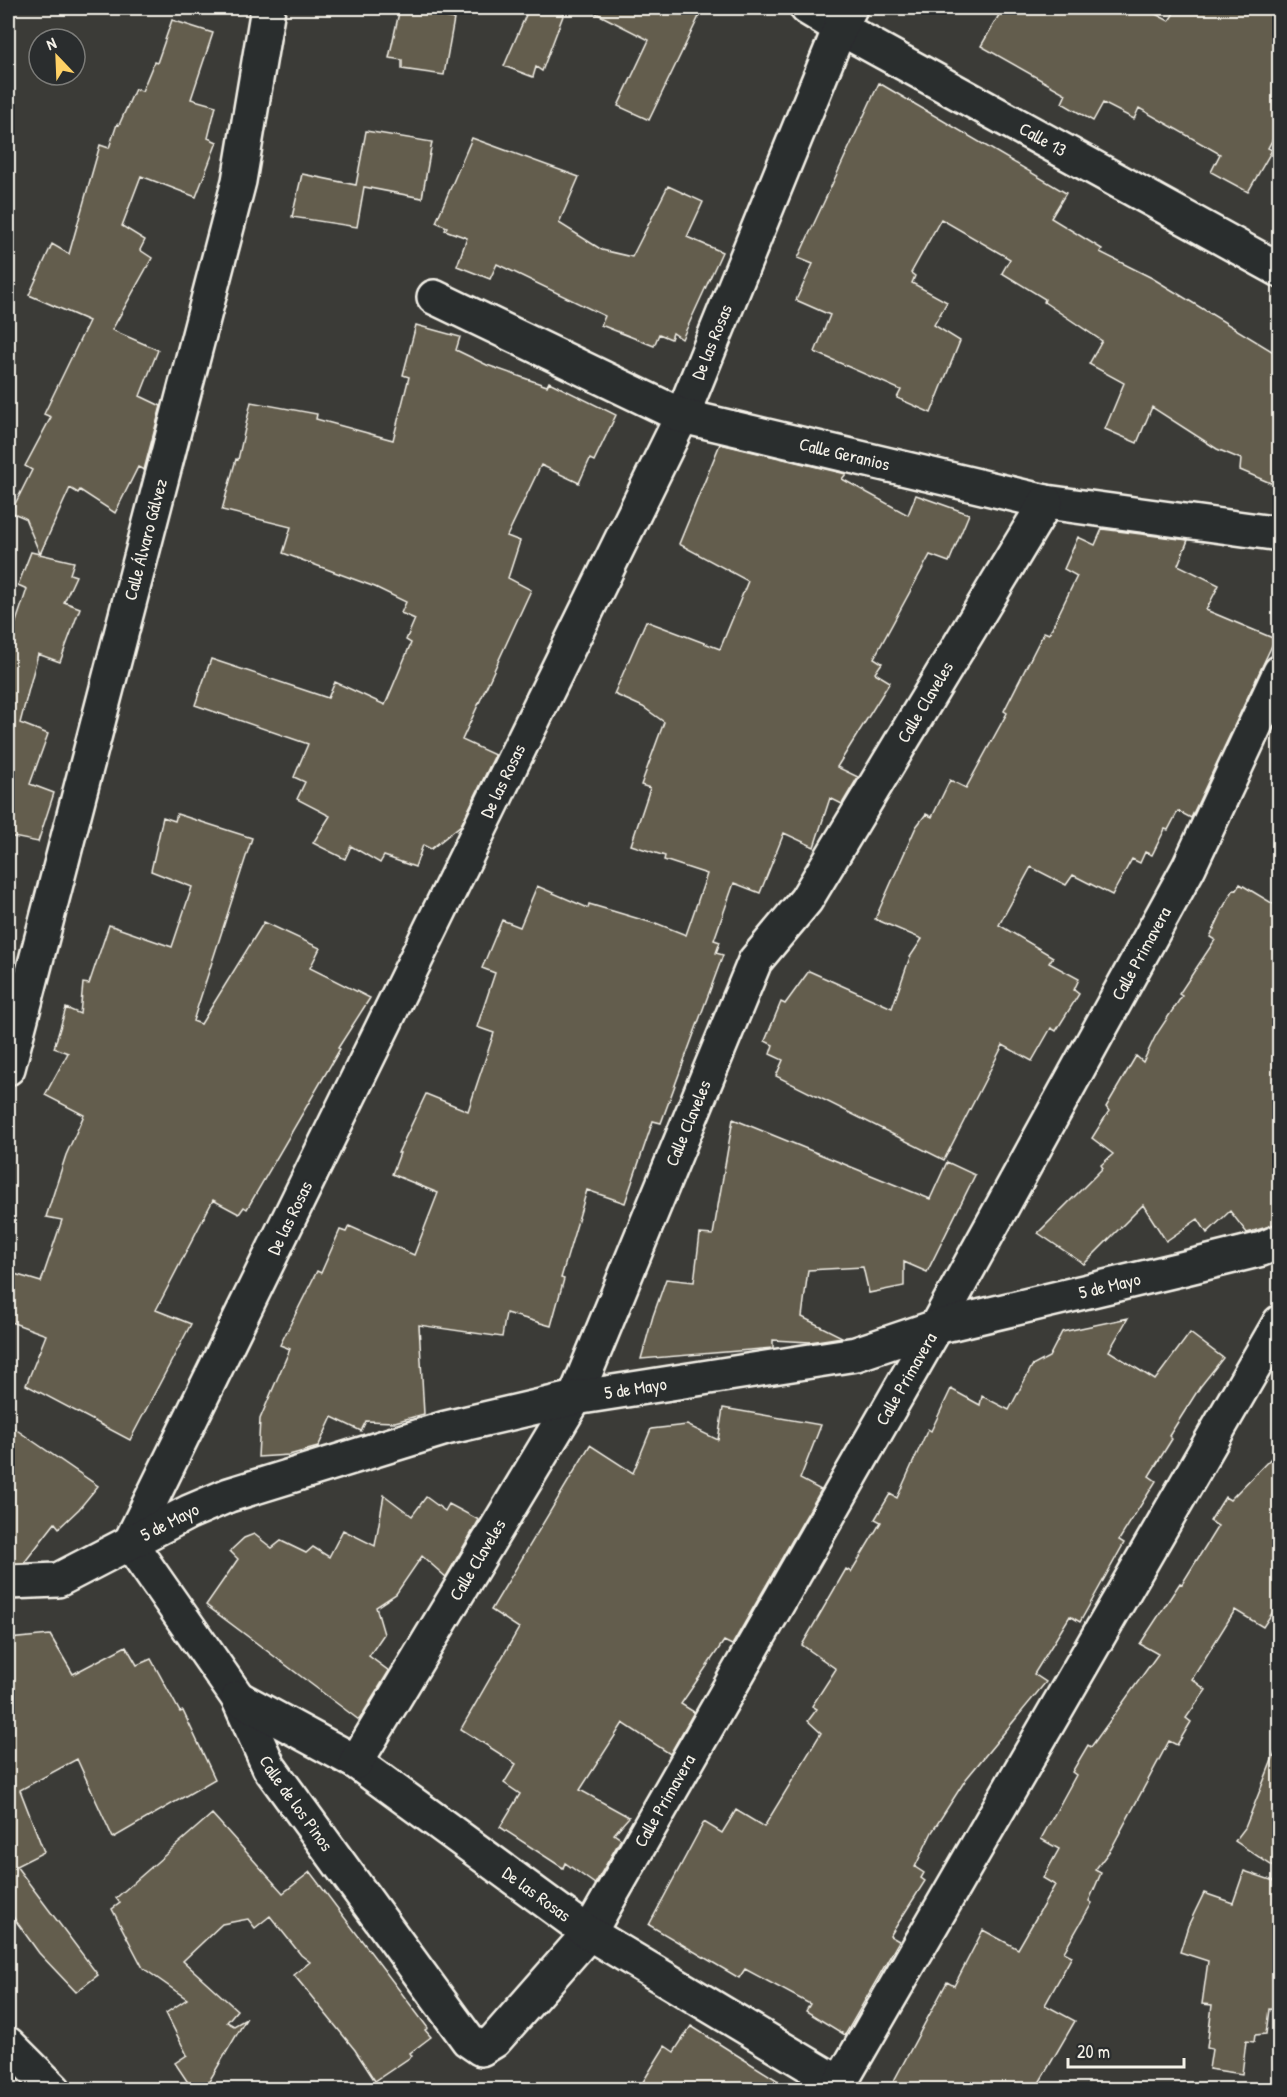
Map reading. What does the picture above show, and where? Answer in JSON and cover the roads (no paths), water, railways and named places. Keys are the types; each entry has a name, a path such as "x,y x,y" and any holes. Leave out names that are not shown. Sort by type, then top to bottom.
{"street":[{"name":"Calle Álvaro Gálvez","path":"8,1068 239,181 267,8"},
{"name":"Calle 13","path":"807,8 845,17 1280,270"},
{"name":"De las Rosas","path":"130,1543 682,416 845,17"},
{"name":"Calle Geranios","path":"434,297 682,416 1046,502 1280,534"},
{"name":"Calle Claveles","path":"356,1762 575,1398 755,961 806,900 1046,502"},
{"name":"Calle Primavera","path":"481,2049 495,2041 589,1933 936,1327 1190,867 1280,672"},
{"name":"5 de Mayo","path":"8,1582 58,1580 189,1512 229,1495 446,1428 575,1398 856,1354 936,1327 1262,1249 1280,1241"},
{"path":"837,2086 1280,1322"},
{"name":"Calle de los Pinos","path":"130,1543 238,1698 269,1767 468,2040 481,2049"},
{"name":"De las Rosas","path":"238,1698 356,1762 589,1933 837,2086"},
{"path":"8,2044 54,2090"}]}
